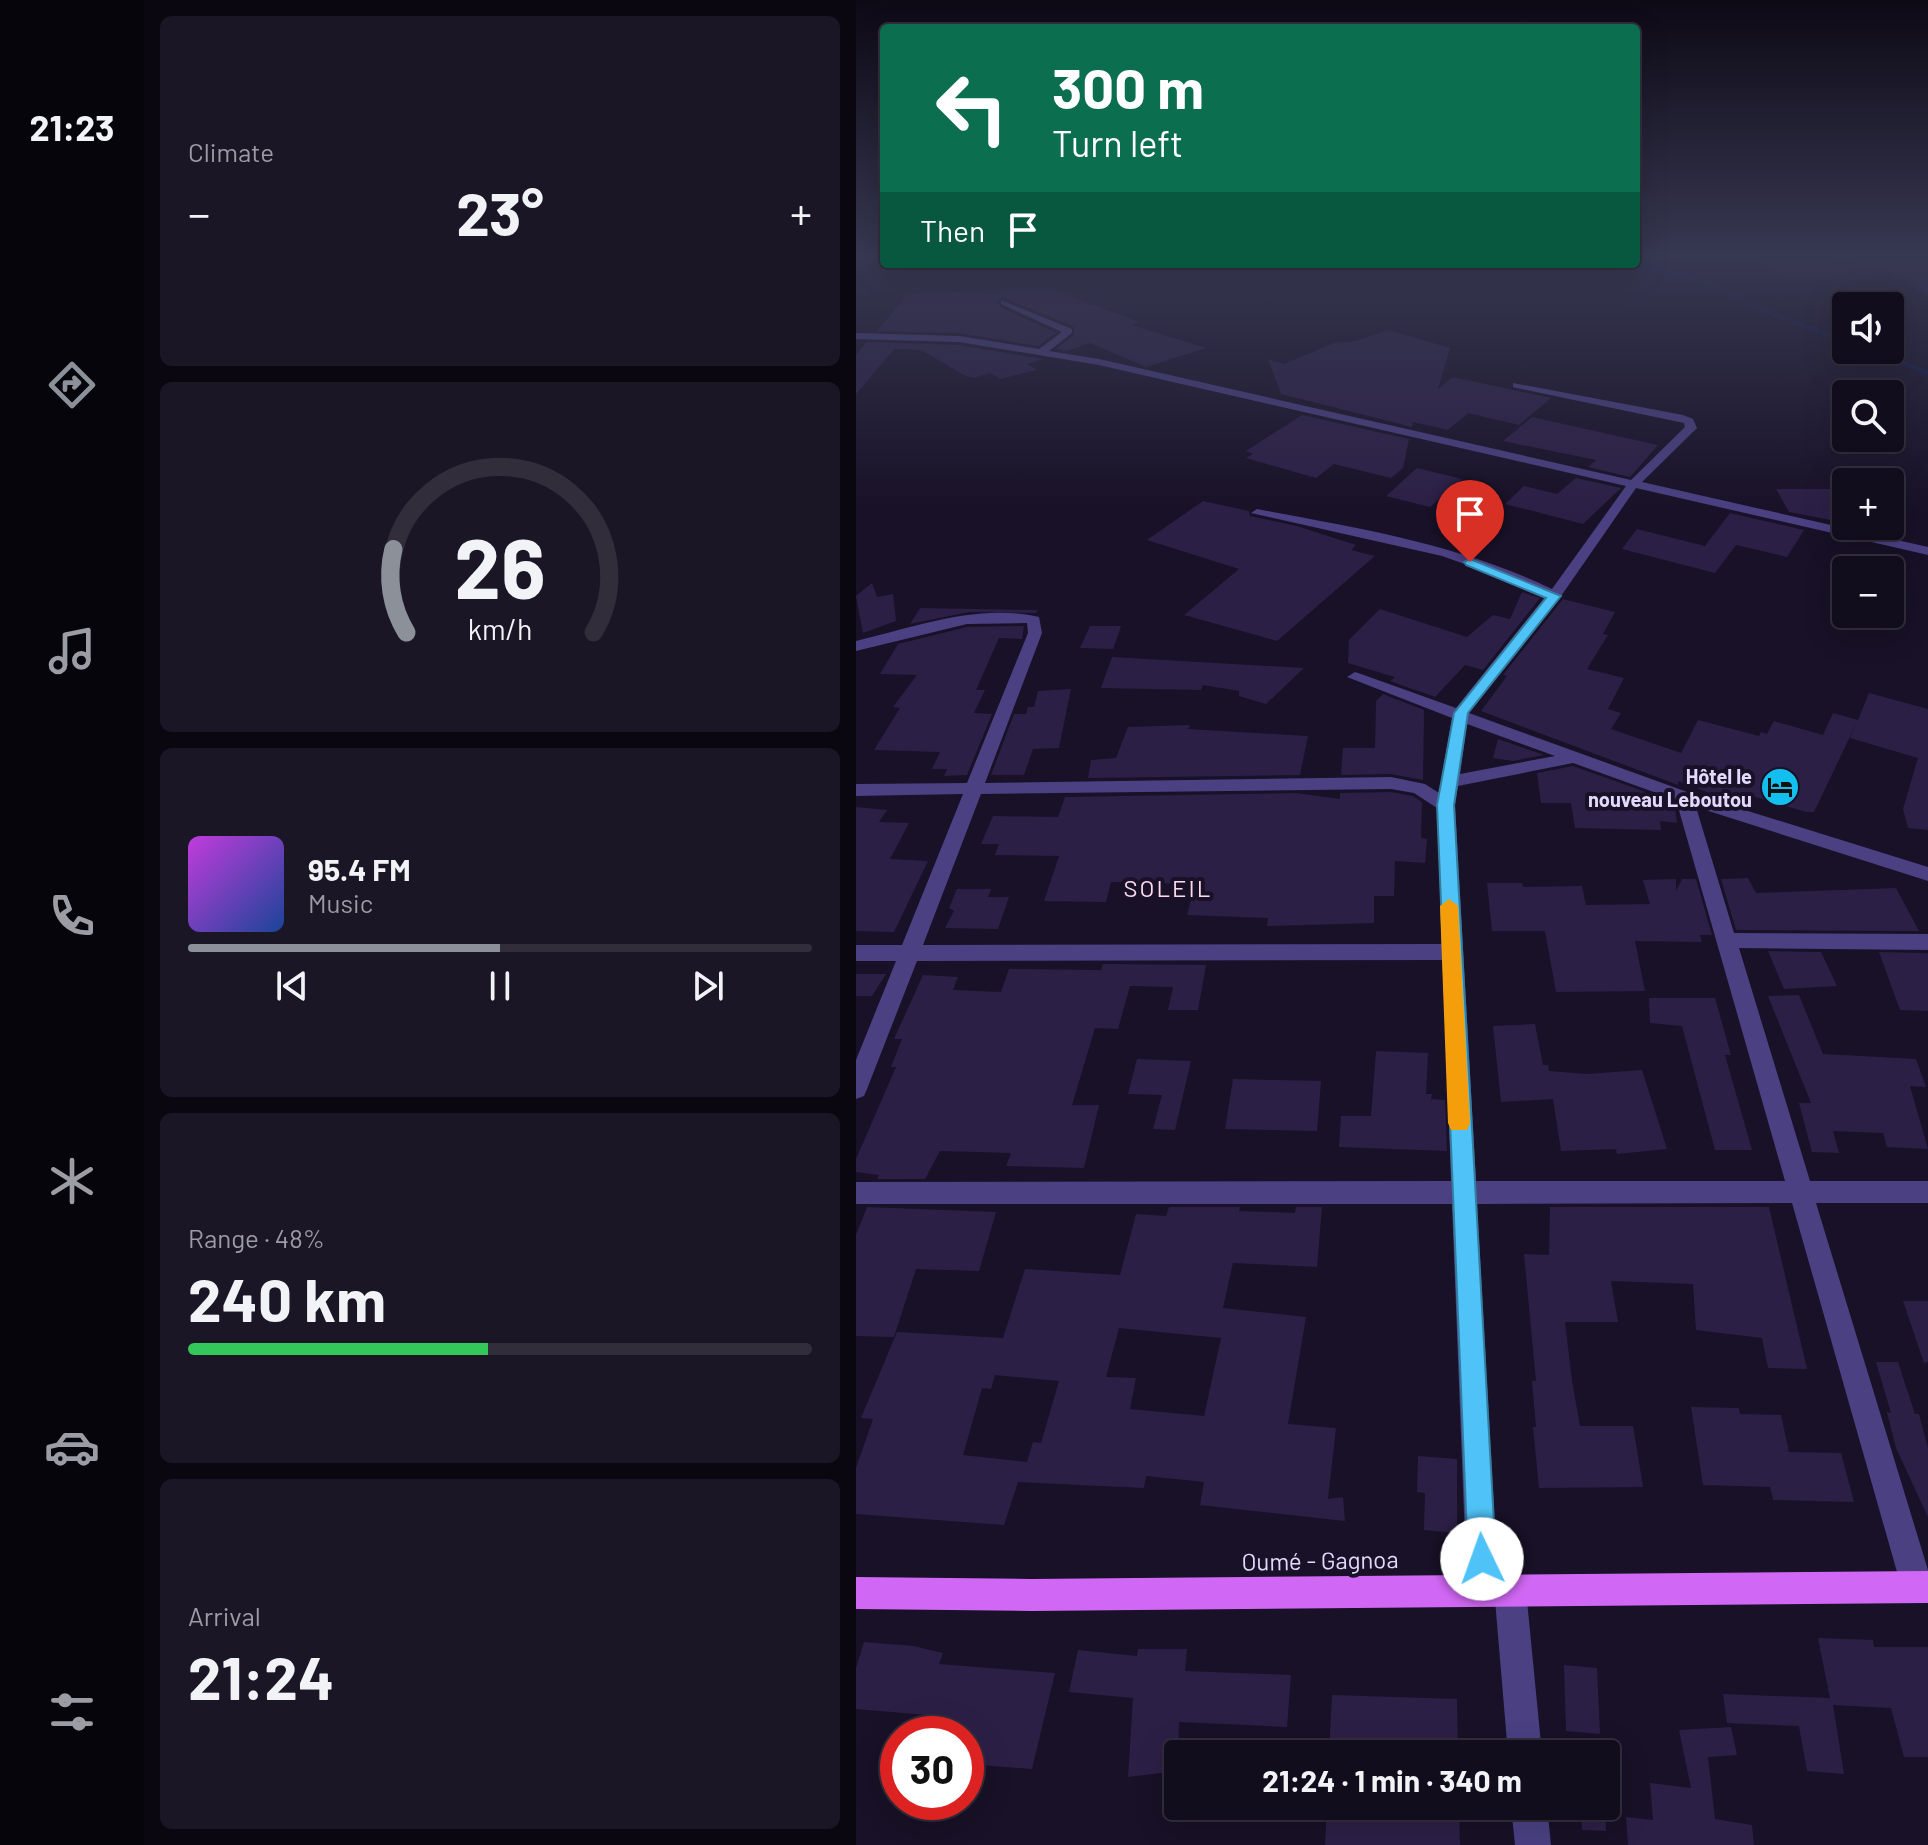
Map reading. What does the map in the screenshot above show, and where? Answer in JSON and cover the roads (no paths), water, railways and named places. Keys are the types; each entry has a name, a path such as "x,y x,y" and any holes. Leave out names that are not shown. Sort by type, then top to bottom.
{"main road":[{"name":"Oumé - Gagnoa","path":"856,1593 1031,1595 1923,1586"}],"street":[{"path":"960,339 1099,362 1928,551"},
{"path":"1039,354 1058,339"},
{"path":"1517,385 1689,421 1691,428 1633,484 1554,596 1461,713 1448,793 1450,952 1463,1192 1497,1590 1523,1740"},
{"path":"1257,513 1418,547 1497,570 1554,596"},
{"path":"856,646 939,624 1019,617 1034,620 1035,633 856,1089"},
{"path":"1355,677 1461,713 1571,758 1684,797 1928,874"},
{"path":"856,790 1391,783 1448,793 1571,758"},
{"path":"1684,797 1800,1192 1923,1586"},
{"path":"1726,940 1928,942"},
{"path":"856,953 1450,952"},
{"path":"856,1193 1928,1192"},
{"path":"1530,1820 1533,1845"}],"waterway":[{"path":"1904,363 1928,373"}],"place":[{"name":"Hôtel le nouveau Leboutou","path":"1780,787"}],"district":[{"name":"SOLEIL","path":"1168,887"}]}
